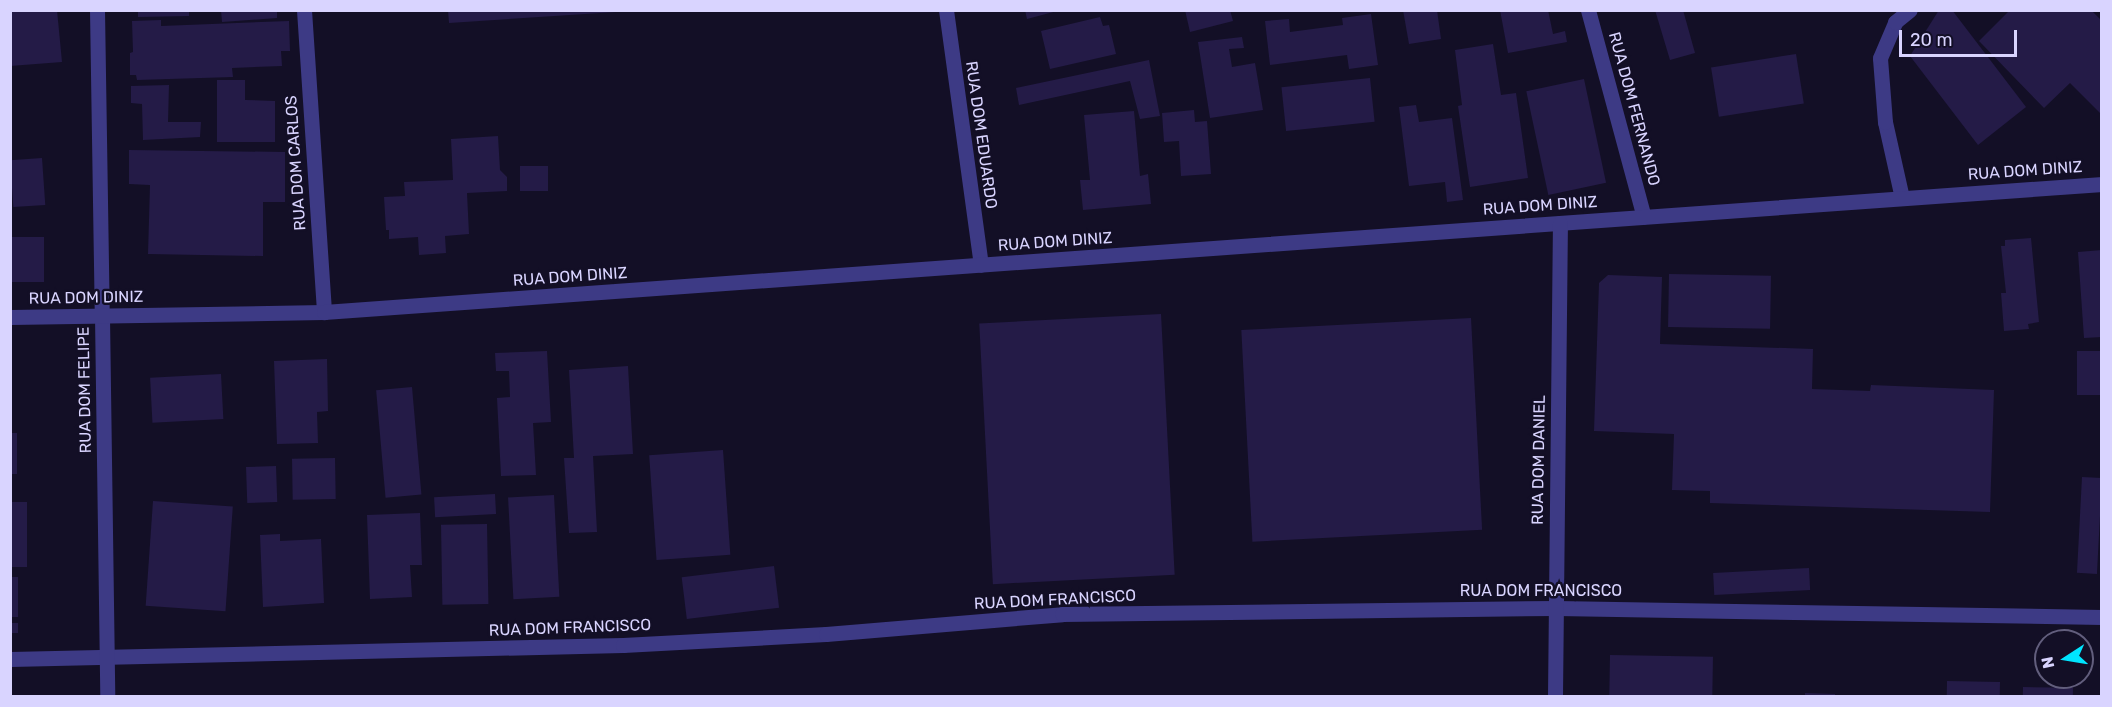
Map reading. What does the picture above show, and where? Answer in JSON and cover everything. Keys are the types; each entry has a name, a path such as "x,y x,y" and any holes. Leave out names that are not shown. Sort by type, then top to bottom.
{"street":[{"name":"RUA DOM FELIPE","path":"97,10 107,696"},
{"name":"RUA DOM CARLOS","path":"304,10 324,312"},
{"name":"RUA DOM EDUARDO","path":"945,10 981,265"},
{"name":"RUA DOM FERNANDO","path":"1588,10 1644,217"},
{"path":"1902,198 1885,122 1880,58 1895,22 1910,10"},
{"name":"RUA DOM DINIZ","path":"10,317 324,312 2102,184"},
{"name":"RUA DOM DANIEL","path":"1555,696 1560,223"},
{"name":"RUA DOM FRANCISCO","path":"10,659 623,645 826,634 1062,614 1556,608 2102,617"}],"building":[{"path":"10,10 57,10 62,62 10,66"},
{"path":"138,10 189,10 189,16 138,17"},
{"path":"221,10 277,10 277,18 222,22"},
{"path":"448,10 616,10 616,12 449,23"},
{"path":"1025,10 1057,10 1057,11 1027,19"},
{"path":"1185,10 1230,10 1233,21 1190,32"},
{"path":"1403,10 1437,10 1441,39 1409,44"},
{"path":"1500,10 1548,10 1553,34 1565,31 1567,42 1508,53"},
{"path":"1655,10 1683,10 1695,53 1670,60"},
{"path":"1939,10 1952,10 2026,107 1978,145 1910,56"},
{"path":"2010,10 2091,10 2102,21 2102,115 2070,83 2044,108 1979,41"},
{"path":"1371,14 1378,65 1349,69 1347,55 1270,65 1265,21 1289,19 1290,32 1343,25 1342,18"},
{"path":"1100,17 1103,26 1109,25 1116,54 1050,69 1041,31"},
{"path":"161,20 161,26 289,21 290,51 281,51 282,66 232,68 233,77 137,80 136,75 130,75 130,53 133,52 132,21"},
{"path":"1242,37 1244,48 1229,49 1232,67 1255,63 1263,110 1210,118 1198,42"},
{"path":"1493,44 1501,95 1516,93 1528,178 1470,187 1458,106 1462,105 1455,50"},
{"path":"1796,54 1804,103 1719,117 1711,67"},
{"path":"1149,60 1160,116 1140,119 1130,81 1019,105 1016,88"},
{"path":"1370,78 1375,122 1286,131 1281,87"},
{"path":"1584,79 1606,183 1548,195 1526,91"},
{"path":"217,80 245,80 245,100 275,101 275,142 217,142"},
{"path":"169,85 168,122 201,122 200,137 143,140 142,104 131,103 131,86"},
{"path":"1416,105 1419,122 1452,118 1463,200 1447,202 1445,182 1409,186 1399,107"},
{"path":"1194,110 1195,122 1207,121 1211,174 1181,176 1179,141 1164,142 1162,113"},
{"path":"1134,111 1140,176 1148,174 1151,204 1083,210 1080,180 1090,180 1084,115"},
{"path":"498,136 500,170 507,177 507,191 467,193 469,234 445,236 446,253 419,255 418,237 389,239 389,230 386,230 384,197 405,196 404,182 453,180 451,139"},
{"path":"129,150 285,152 285,202 263,202 263,256 148,254 150,185 129,184"},
{"path":"42,158 45,205 13,207 10,160"},
{"path":"520,166 548,166 548,191 520,191"},
{"path":"10,237 44,237 44,282 10,282"},
{"path":"2031,238 2039,322 2028,324 2029,329 2004,331 2001,293 2006,293 2001,246 2005,246 2005,240"},
{"path":"2102,250 2102,337 2084,338 2078,252"},
{"path":"1669,274 1771,276 1770,329 1668,327"},
{"path":"1608,275 1662,277 1660,344 1813,349 1812,389 1870,391 1871,385 1994,390 1990,512 1710,503 1710,491 1672,490 1674,434 1594,431 1599,283"},
{"path":"1161,314 1175,575 993,584 979,324"},
{"path":"1471,318 1482,530 1252,542 1241,330"},
{"path":"547,351 551,422 533,423 536,475 501,476 497,398 510,397 509,371 496,371 495,353"},
{"path":"2077,351 2102,351 2102,395 2077,395"},
{"path":"327,359 328,411 317,412 318,443 277,444 274,361"},
{"path":"628,366 633,454 593,456 597,532 569,533 564,458 574,458 569,370"},
{"path":"221,374 223,419 152,423 150,378"},
{"path":"412,387 421,495 386,498 376,390"},
{"path":"10,433 17,433 17,474 10,474"},
{"path":"723,450 730,555 657,560 649,455"},
{"path":"335,458 336,499 293,500 292,459"},
{"path":"276,466 277,502 247,503 246,467"},
{"path":"2082,477 2102,478 2097,574 2077,573"},
{"path":"495,494 496,514 435,517 434,497"},
{"path":"554,495 559,597 513,599 508,497"},
{"path":"153,501 233,507 225,611 146,606"},
{"path":"10,502 27,502 27,567 10,567"},
{"path":"420,513 422,565 410,565 412,597 370,599 367,515"},
{"path":"487,524 488,604 442,605 441,525"},
{"path":"280,534 280,541 321,539 324,603 263,607 260,535"},
{"path":"774,566 779,608 687,619 682,577"},
{"path":"1809,568 1810,590 1714,595 1713,573"},
{"path":"10,577 18,577 18,617 10,617"},
{"path":"10,623 18,623 18,633 10,633"},
{"path":"1610,655 1713,657 1712,696 1609,696"},
{"path":"1947,681 2000,682 2000,696 1947,696"},
{"path":"2023,687 2073,689 2073,696 2023,696"},
{"path":"1805,693 1835,694 1835,696 1805,696"}]}
